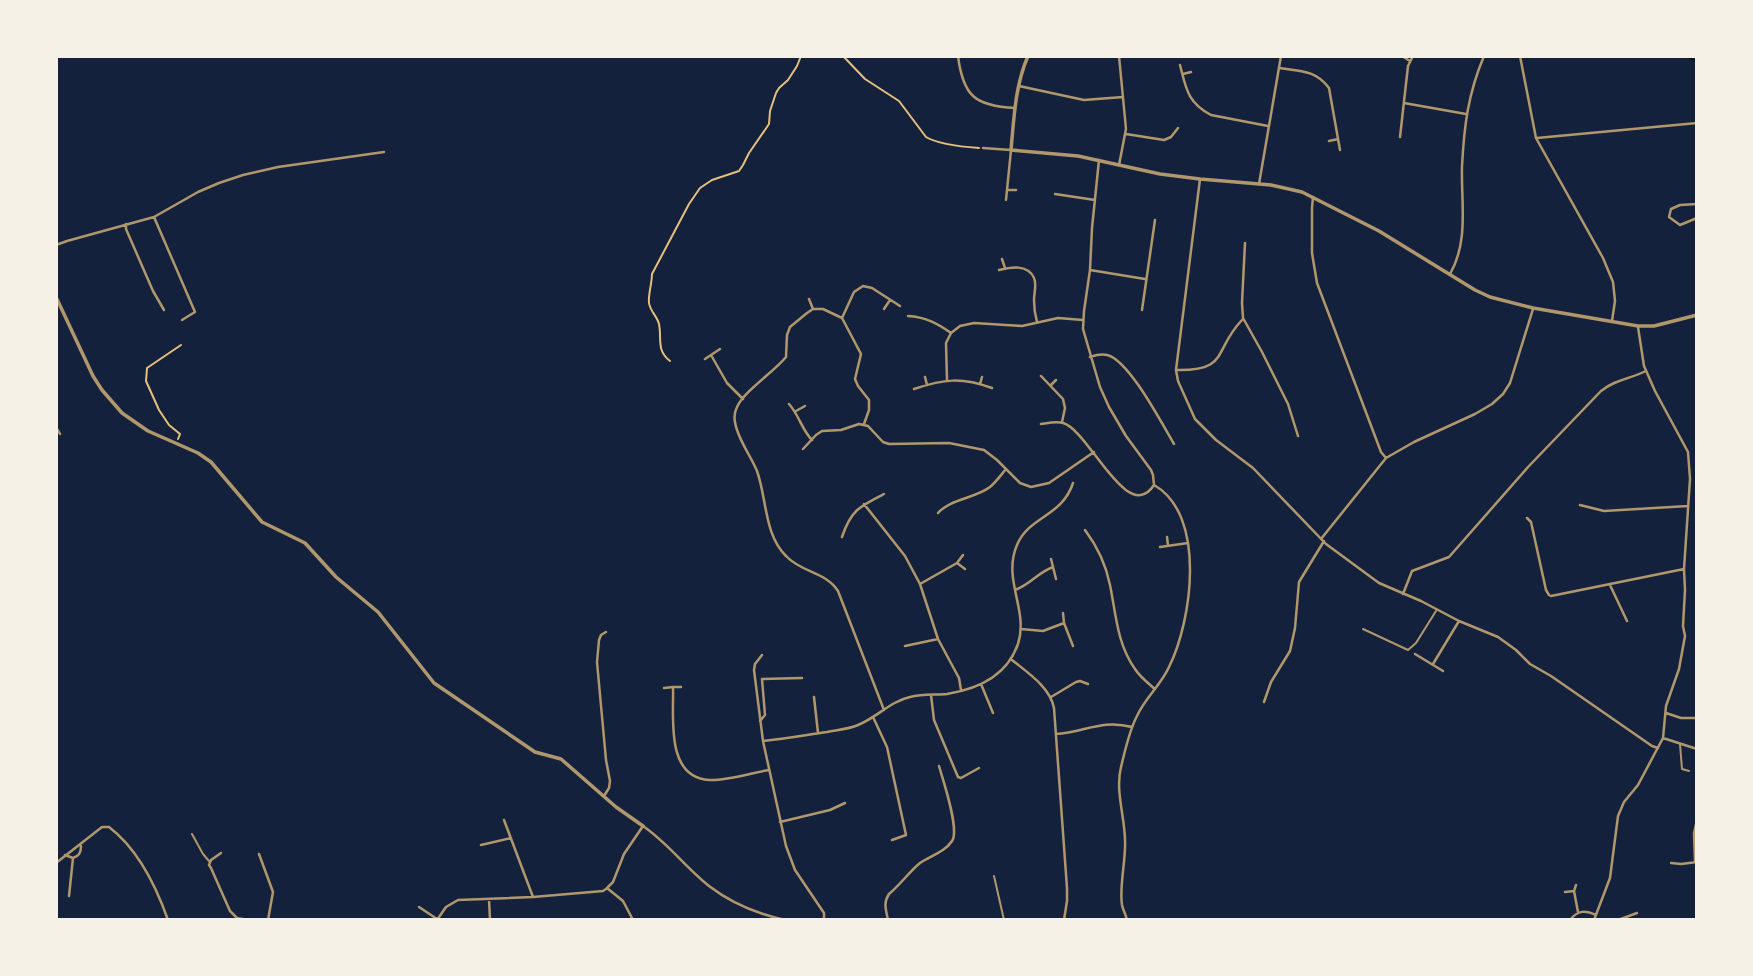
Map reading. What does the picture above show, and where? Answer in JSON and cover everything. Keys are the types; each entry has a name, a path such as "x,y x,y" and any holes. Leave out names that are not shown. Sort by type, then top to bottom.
{"street":[{"path":"958,56 965,86 974,97 991,106 1014,108"},
{"path":"1006,200 1014,108 1022,70 1028,56"},
{"path":"1119,56 1126,134 1119,165"},
{"path":"1259,184 1281,56"},
{"path":"1402,56 1410,61"},
{"path":"1400,137 1408,66 1413,56"},
{"path":"1450,274 1461,244 1466,114 1484,56"},
{"path":"1520,56 1536,138 1614,282 1612,323"},
{"path":"1180,65 1191,100 1202,110 1211,115 1268,126"},
{"path":"1279,68 1306,72 1324,80 1329,88 1340,150"},
{"path":"1183,74 1192,72"},
{"path":"1018,86 1084,100 1123,97"},
{"path":"1404,103 1466,114"},
{"path":"1536,138 1697,123"},
{"path":"1126,134 1164,140 1171,137 1178,128"},
{"path":"1329,141 1338,139"},
{"path":"983,148 1052,153 1099,160 1153,173 1289,188 1313,197 1379,231 1490,297 1533,308 1638,326 1654,326 1697,315"},
{"path":"56,245 154,217 198,192 243,175 278,167 384,152"},
{"path":"1041,424 1062,422 1079,433 1128,493 1140,496 1149,492 1154,485 1153,475 1109,407 1085,338 1083,320 1099,160"},
{"path":"1200,179 1176,370 1185,400 1195,419 1216,440 1253,468 1322,540 1379,583 1498,637 1530,664 1658,748"},
{"path":"1007,190 1016,190"},
{"path":"1055,194 1094,200"},
{"path":"1313,197 1313,269 1381,452 1386,458"},
{"path":"1697,204 1680,205 1671,209 1669,217 1680,225 1697,218"},
{"path":"154,217 195,312 182,320"},
{"path":"1142,310 1155,220"},
{"path":"126,224 153,291 164,310"},
{"path":"1245,243 1241,303 1243,318 1288,404 1298,436"},
{"path":"1002,259 1005,268"},
{"path":"999,270 1020,267 1033,276 1037,322"},
{"path":"1090,270 1145,279"},
{"path":"842,318 854,292 860,287 872,288 901,306"},
{"path":"56,297 93,376 112,402 141,427 198,453 211,462 262,522 305,543 336,577 378,612 434,683 535,752 561,759 657,836 720,894 751,910 785,920"},
{"path":"809,299 813,309"},
{"path":"884,309 890,300"},
{"path":"1264,702 1271,682 1290,651 1299,582 1322,540 1386,458 1475,414 1503,394 1510,383 1533,308"},
{"path":"864,425 869,411 869,400 855,379 861,354 842,318 823,309 813,309 790,327 787,352 783,360 743,398 736,408 734,422 756,470 775,539 783,553 795,564 824,576 834,584 884,710"},
{"path":"908,316 928,319 951,333"},
{"path":"947,380 947,339 960,326 971,323 1022,326 1058,318 1083,320"},
{"path":"1176,370 1202,369 1217,360 1230,333 1243,318"},
{"path":"1594,920 1610,878 1619,816 1624,802 1638,785 1663,738 1668,699 1682,660 1685,636 1684,569 1690,479 1688,452 1646,371 1638,326"},
{"path":"705,359 720,349"},
{"path":"711,355 727,383 743,398"},
{"path":"1090,356 1109,355 1126,368 1174,444"},
{"path":"1403,594 1412,571 1449,557 1529,466 1601,391 1612,382 1646,371"},
{"path":"1041,376 1065,403 1062,422"},
{"path":"925,377 927,385"},
{"path":"980,384 982,377"},
{"path":"914,389 947,380 992,388"},
{"path":"1051,385 1056,380"},
{"path":"789,404 796,411 806,434 812,440"},
{"path":"796,411 805,406"},
{"path":"1050,423 1050,429"},
{"path":"803,449 822,431 864,425 889,444 949,443 984,450 1020,483 1036,487 1049,483 1094,452"},
{"path":"56,427 60,435"},
{"path":"938,513 944,507 990,488 1006,470"},
{"path":"764,741 859,725 909,697 961,691 1000,673 1012,660 1021,629 1021,614 1012,576 1012,562 1020,539 1028,528 1058,508 1073,483"},
{"path":"1128,920 1122,903 1125,837 1119,777 1137,716 1173,659 1187,608 1191,564 1180,514 1167,494 1154,485"},
{"path":"842,537 852,514 864,504 884,494"},
{"path":"1059,498 1063,502"},
{"path":"864,504 905,556 920,584 938,639 959,678 961,691"},
{"path":"1580,505 1604,511 1688,506"},
{"path":"1527,518 1531,522 1549,595 1684,569"},
{"path":"1085,530 1095,543 1106,572 1118,629 1129,659 1136,671 1155,689"},
{"path":"1167,537 1168,546"},
{"path":"1160,547 1188,543"},
{"path":"920,584 957,563 963,555"},
{"path":"1051,559 1056,579"},
{"path":"957,563 965,569"},
{"path":"1015,590 1026,586 1053,567"},
{"path":"1610,585 1627,621"},
{"path":"1063,613 1073,646"},
{"path":"1433,664 1459,621"},
{"path":"1021,629 1043,631 1064,622"},
{"path":"604,796 610,781 597,662 599,640 606,632"},
{"path":"905,646 938,639"},
{"path":"1415,654 1443,671"},
{"path":"762,655 755,664 755,679 760,721 780,822 795,870 824,913 825,920"},
{"path":"1012,660 1046,690 1054,708 1067,888 1064,920"},
{"path":"755,679 802,678"},
{"path":"760,721 765,715 762,679"},
{"path":"1051,697 1076,682 1088,684"},
{"path":"981,684 993,713"},
{"path":"673,687 675,747 679,760 687,771 708,780 769,770"},
{"path":"664,688 681,687"},
{"path":"931,695 934,720 958,777 961,778 979,768"},
{"path":"814,697 818,733"},
{"path":"1666,713 1681,718 1697,718"},
{"path":"873,716 887,747 906,835 892,840"},
{"path":"1056,734 1105,724 1133,728"},
{"path":"1663,738 1697,749"},
{"path":"888,920 885,900 889,894 919,864 952,841 955,833 949,798 939,766"},
{"path":"780,822 830,810 845,803"},
{"path":"504,820 533,897"},
{"path":"1671,863 1696,862 1694,833 1697,820"},
{"path":"419,906 437,919 446,907 458,900 603,891 613,882 624,854 643,826"},
{"path":"56,863 102,827 109,827 128,843 162,904 167,920"},
{"path":"481,845 511,838"},
{"path":"65,855 73,858 78,856 81,844"},
{"path":"221,853 210,862 211,868 230,911 237,918 248,920"},
{"path":"259,854 273,892 268,920"},
{"path":"69,897 73,858"},
{"path":"1576,885 1576,920"},
{"path":"607,888 623,901 633,920"},
{"path":"1565,892 1574,891"},
{"path":"489,899 490,920"},
{"path":"1618,920 1637,913"},
{"path":"1570,920 1576,914 1596,915"}],"lane":[{"path":"1363,629 1408,650 1416,643 1436,610"},
{"path":"1680,743 1682,769 1689,771"},
{"path":"192,834 202,854 210,862"},
{"path":"994,876 1004,920"}],"path":[{"path":"670,361 660,348 659,320 650,309 652,274 700,188 712,180 739,171 769,124 772,104 779,88 788,80 801,56"},
{"path":"843,56 865,79 898,101 932,141 983,148"},
{"path":"177,443 180,434 169,425 159,410 146,381 147,368 181,345"}],"waterway":[{"path":"1686,56 1697,62"}]}
